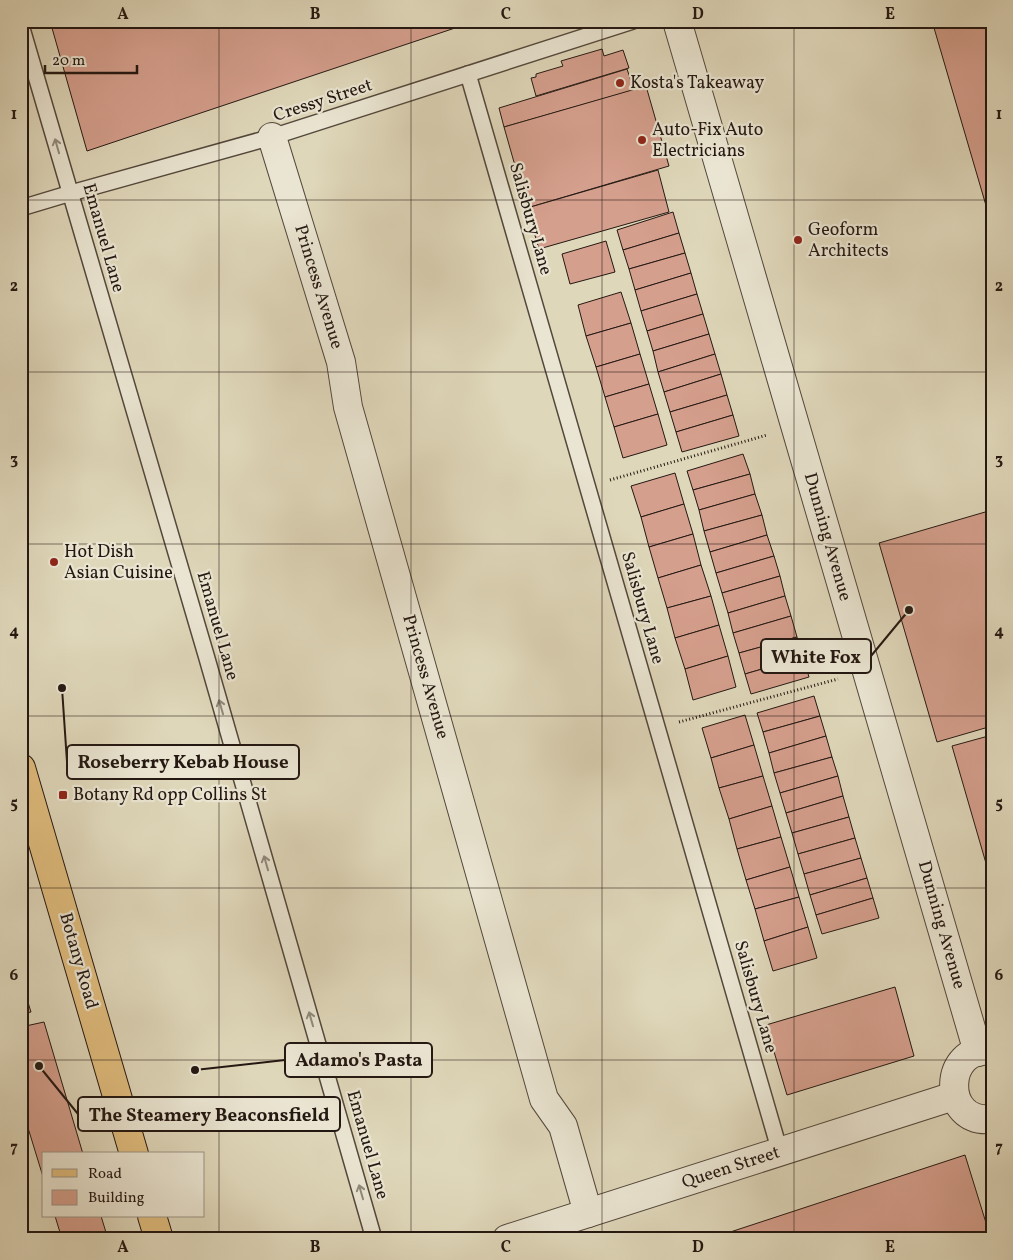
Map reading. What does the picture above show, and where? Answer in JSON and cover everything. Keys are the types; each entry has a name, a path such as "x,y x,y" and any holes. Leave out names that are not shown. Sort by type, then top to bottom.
{"main road":[{"name":"Botany Road","path":"21,768 133,1152"},
{"path":"153,1218 159,1239"}],"street":[{"name":"Dunning Avenue","path":"677,21 867,671 985,1052"},
{"name":"Princess Avenue","path":"272,137 341,362 348,407 544,1099 563,1126 588,1213"},
{"path":"985,1052 966,1058 957,1069 953,1082 954,1096 959,1106 967,1113 976,1118 992,1119"},
{"name":"Queen Street","path":"507,1239 954,1096"}],"lane":[{"name":"Cressy Street","path":"21,208 272,137 633,21"},
{"name":"Emanuel Lane","path":"21,25 374,1239"},
{"name":"Salisbury Lane","path":"468,74 780,1152"}],"path":[{"path":"588,487 795,427"},
{"path":"657,728 867,671"}],"building":[{"path":"50,21 476,21 87,151"},
{"path":"932,21 992,21 992,226"},
{"path":"602,49 604,56 623,50 629,68 536,96 531,78 536,77 536,74 563,66 561,61"},
{"path":"627,69 634,90 504,127 499,108"},
{"path":"646,86 669,166 527,208 504,127"},
{"path":"658,170 669,212 539,249 527,208"},
{"path":"673,212 679,233 623,250 617,230"},
{"path":"679,233 685,253 629,269 623,250"},
{"path":"606,241 615,272 570,284 562,254"},
{"path":"685,253 691,273 635,290 629,269"},
{"path":"691,273 697,294 641,311 635,290"},
{"path":"621,292 631,323 586,336 578,305"},
{"path":"697,294 703,314 647,331 641,311"},
{"path":"703,314 709,334 653,351 647,331"},
{"path":"631,323 640,354 596,367 586,336"},
{"path":"709,334 715,354 658,372 653,351"},
{"path":"640,354 649,384 605,397 596,367"},
{"path":"715,354 721,374 664,392 658,372"},
{"path":"721,374 727,395 670,412 664,392"},
{"path":"649,384 658,414 614,427 605,397"},
{"path":"727,395 733,415 676,432 670,412"},
{"path":"658,414 667,445 623,458 614,427"},
{"path":"733,415 739,436 682,452 676,432"},
{"path":"743,454 750,474 693,490 687,471"},
{"path":"675,473 684,504 641,517 631,486"},
{"path":"750,474 755,494 699,510 693,490"},
{"path":"755,494 762,515 704,531 699,510"},
{"path":"684,504 693,534 649,547 641,517"},
{"path":"992,510 992,726 937,742 879,543"},
{"path":"762,515 767,535 710,552 704,531"},
{"path":"693,534 701,565 658,578 649,547"},
{"path":"767,535 774,556 716,573 710,552"},
{"path":"774,556 780,576 722,593 716,573"},
{"path":"701,565 711,596 667,608 658,578"},
{"path":"780,576 785,596 728,613 722,593"},
{"path":"711,596 719,625 675,638 667,608"},
{"path":"785,596 791,616 733,633 728,613"},
{"path":"791,616 797,637 739,653 733,633"},
{"path":"719,625 728,656 685,669 675,638"},
{"path":"797,637 803,657 745,674 739,653"},
{"path":"728,656 736,687 693,700 685,669"},
{"path":"803,657 809,677 751,694 745,674"},
{"path":"814,696 820,716 763,732 757,713"},
{"path":"745,715 754,745 711,758 702,728"},
{"path":"820,716 826,736 769,753 763,732"},
{"path":"992,735 992,884 952,746"},
{"path":"826,736 832,757 774,773 769,753"},
{"path":"754,745 763,776 719,788 711,758"},
{"path":"832,757 838,776 780,793 774,773"},
{"path":"763,776 772,806 729,819 719,788"},
{"path":"838,776 843,796 786,813 780,793"},
{"path":"843,796 849,817 792,833 786,813"},
{"path":"772,806 781,837 737,849 729,819"},
{"path":"849,817 855,838 798,854 792,833"},
{"path":"781,837 790,867 746,880 737,849"},
{"path":"855,838 861,858 804,874 798,854"},
{"path":"861,858 867,878 810,895 804,874"},
{"path":"790,867 799,897 755,909 746,880"},
{"path":"867,878 873,898 816,915 810,895"},
{"path":"799,897 808,927 764,941 755,909"},
{"path":"873,898 879,918 822,934 816,915"},
{"path":"808,927 817,958 773,971 764,941"},
{"path":"21,980 31,1012 21,1014"},
{"path":"895,987 914,1056 787,1095 766,1025"},
{"path":"44,1022 82,1152 42,1152 42,1173 21,1105 21,1027"},
{"path":"965,1155 991,1239 709,1239"},
{"path":"56,1218 102,1218 108,1239 62,1239"}],"place":[{"name":"Kosta's Takeaway","path":"620,83"},
{"name":"Auto-Fix Auto Electricians","path":"642,140"},
{"name":"Geoform Architects","path":"798,240"},
{"name":"Hot Dish Asian Cuisine","path":"54,562"},
{"name":"White Fox","path":"909,610"},
{"name":"Roseberry Kebab House","path":"62,688"},
{"name":"Botany Rd opp Collins St","path":"63,795"},
{"name":"The Steamery Beaconsfield","path":"39,1066"},
{"name":"Adamo's Pasta","path":"195,1070"}]}
